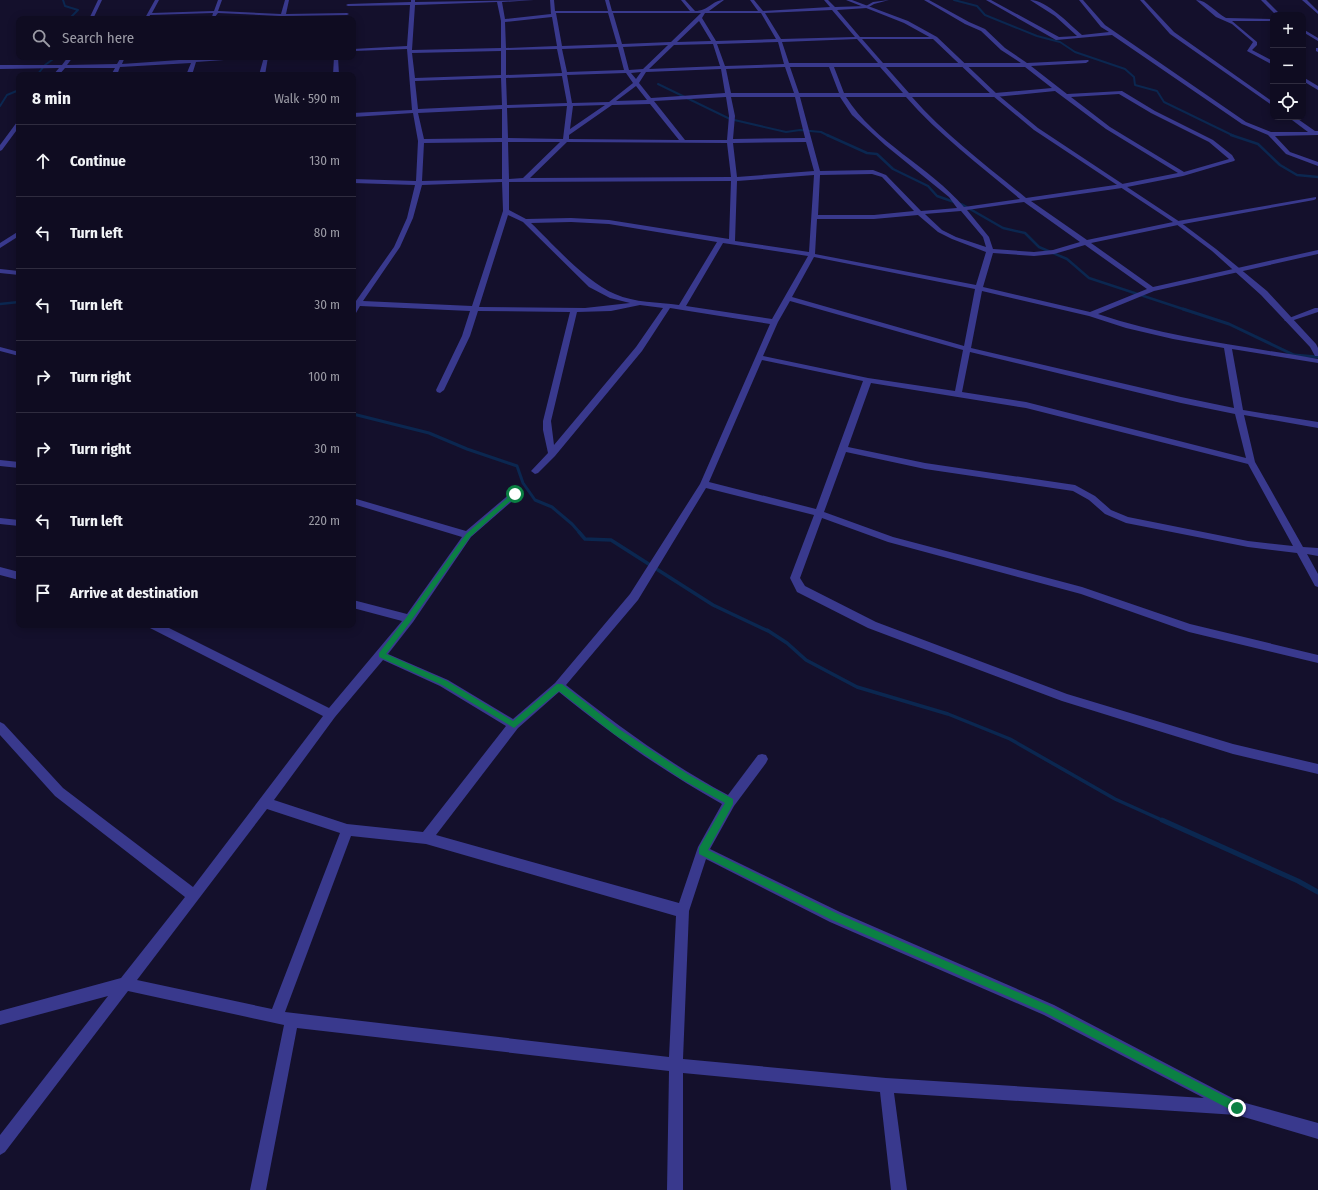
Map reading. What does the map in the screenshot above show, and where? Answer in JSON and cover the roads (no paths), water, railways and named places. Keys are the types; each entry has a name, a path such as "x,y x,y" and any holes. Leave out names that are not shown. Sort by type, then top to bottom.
{"street":[{"path":"92,16 100,0"},
{"path":"149,14 157,0"},
{"path":"214,16 220,0"},
{"path":"282,16 287,0"},
{"path":"346,16 349,2 532,0"},
{"path":"525,180 566,140 567,134 570,105 553,14 552,0"},
{"path":"607,0 627,71 683,142"},
{"path":"683,0 694,12"},
{"path":"567,134 611,103 636,83 645,70 700,18 704,12 722,0"},
{"path":"426,838 514,725 559,686 634,597 704,484 774,322 812,255 817,173 797,95 780,42 762,12 752,0"},
{"path":"826,0 910,95 924,114 963,149 1025,200 1152,289"},
{"path":"848,0 906,22 935,38 995,95 1061,147 1178,223 1238,270 1288,320 1318,354"},
{"path":"502,21 553,14 611,12 762,12 834,9 867,7 873,3 887,0"},
{"path":"926,0 967,23 983,30 1003,49 1108,128 1183,174"},
{"path":"988,0 1058,39 1113,33"},
{"path":"1032,0 1057,15 1081,37"},
{"path":"1081,0 1103,26 1244,123 1270,134 1316,133"},
{"path":"1142,0 1172,33 1270,102"},
{"path":"1198,0 1218,16 1234,23 1255,42 1255,45 1249,50 1270,61"},
{"path":"1263,0 1276,12"},
{"path":"1304,0 1318,13"},
{"path":"440,390 466,336 476,309 506,211 504,76 502,21 499,1"},
{"path":"356,303 397,248 410,218 418,183 421,141 415,110 410,49 413,2"},
{"path":"149,14 215,12 269,16"},
{"path":"700,18 715,44 723,66 732,116 730,141 734,179 732,242"},
{"path":"1226,19 1270,20"},
{"path":"1306,32 1318,40"},
{"path":"356,50 620,47 859,38 935,38"},
{"path":"59,72 69,60"},
{"path":"115,72 121,60"},
{"path":"0,67 62,68 118,66 184,60"},
{"path":"190,72 195,60"},
{"path":"263,72 265,60"},
{"path":"336,60 336,72"},
{"path":"413,80 723,66 1026,65 1086,61"},
{"path":"831,65 842,95 849,108 861,122 952,196 983,233 990,251 966,349 958,394"},
{"path":"1306,81 1318,88"},
{"path":"356,115 415,110 650,101 693,96 995,95 1055,89"},
{"path":"815,217 874,217 963,209 1122,186 1183,174 1232,160 1230,156 1211,141 1153,112 1120,92 1064,96"},
{"path":"1296,120 1316,133"},
{"path":"0,149 16,128"},
{"path":"1270,134 1273,139 1288,153 1318,164"},
{"path":"421,141 566,140 683,142 809,140"},
{"path":"356,181 418,183 525,180 734,179 817,173 873,172 884,176 918,212 940,232 990,251 1044,253 1087,242 1178,223 1314,198"},
{"path":"506,211 525,222 592,285 613,296 638,303 774,322"},
{"path":"525,222 571,220 609,222 812,255 980,288 1091,314 1126,326 1174,337 1318,362"},
{"path":"0,246 16,236"},
{"path":"681,308 721,240"},
{"path":"1091,314 1152,289 1318,252"},
{"path":"0,271 16,273"},
{"path":"788,298 966,349 1239,412 1318,425"},
{"path":"356,303 476,309 574,310 619,308 638,303"},
{"path":"535,471 552,454 639,349 668,306"},
{"path":"552,454 547,430 547,421 574,310"},
{"path":"1288,320 1318,310"},
{"path":"1228,346 1239,412 1251,462 1318,583"},
{"path":"0,350 16,353"},
{"path":"759,357 868,380 1026,405 1251,462"},
{"path":"868,380 795,578 801,589 872,625 1066,698 1233,749 1318,769"},
{"path":"843,449 925,466 1075,488 1092,498 1108,512 1126,520 1248,544 1318,552"},
{"path":"0,463 16,465"},
{"path":"704,484 818,513 892,540 1082,591 1189,628 1318,659"},
{"path":"0,1147 265,803 331,714 381,655 409,619 468,535 515,494"},
{"path":"356,502 468,535"},
{"path":"0,521 16,523"},
{"path":"0,571 16,575"},
{"path":"356,605 409,619"},
{"path":"160,628 331,714"},
{"path":"381,655 444,683 514,725"},
{"path":"559,686 616,731 686,778 730,802"},
{"path":"0,727 59,792 193,895"},
{"path":"675,1190 676,1065 683,911 702,851 730,802 762,759"},
{"path":"265,803 347,830 426,838 683,911"},
{"path":"276,1017 347,830"},
{"path":"702,851 835,917 1049,1010 1237,1108 1318,1131"},
{"path":"0,1018 126,984 292,1020 676,1065 886,1085 1237,1108"},
{"path":"258,1190 292,1020"},
{"path":"886,1085 899,1190"}],"waterway":[{"path":"63,0 65,6 78,10 72,16"},
{"path":"954,0 977,6 985,15 1037,36 1060,42 1075,52 1125,69 1134,77 1135,85 1157,91 1164,102 1234,136"},
{"path":"39,72 52,60"},
{"path":"658,84 730,119 786,132 800,130 821,132 827,135"},
{"path":"0,106 7,95 16,91"},
{"path":"827,135 867,153 877,154 893,169 928,186 937,196 963,205 1003,228 1025,233 1039,247 1067,259 1089,278 1186,310"},
{"path":"1234,136 1258,144 1280,165 1297,175 1318,177"},
{"path":"0,304 16,302"},
{"path":"1183,309 1229,324 1294,355 1318,357"},
{"path":"356,415 429,433 467,449 517,466 523,483 535,500 552,507 580,533"},
{"path":"579,532 585,539 611,540 713,605 768,631"},
{"path":"767,630 787,643 806,660 857,687 948,714 1010,739 1115,799 1164,821"},
{"path":"1162,820 1298,881 1318,892"}]}
